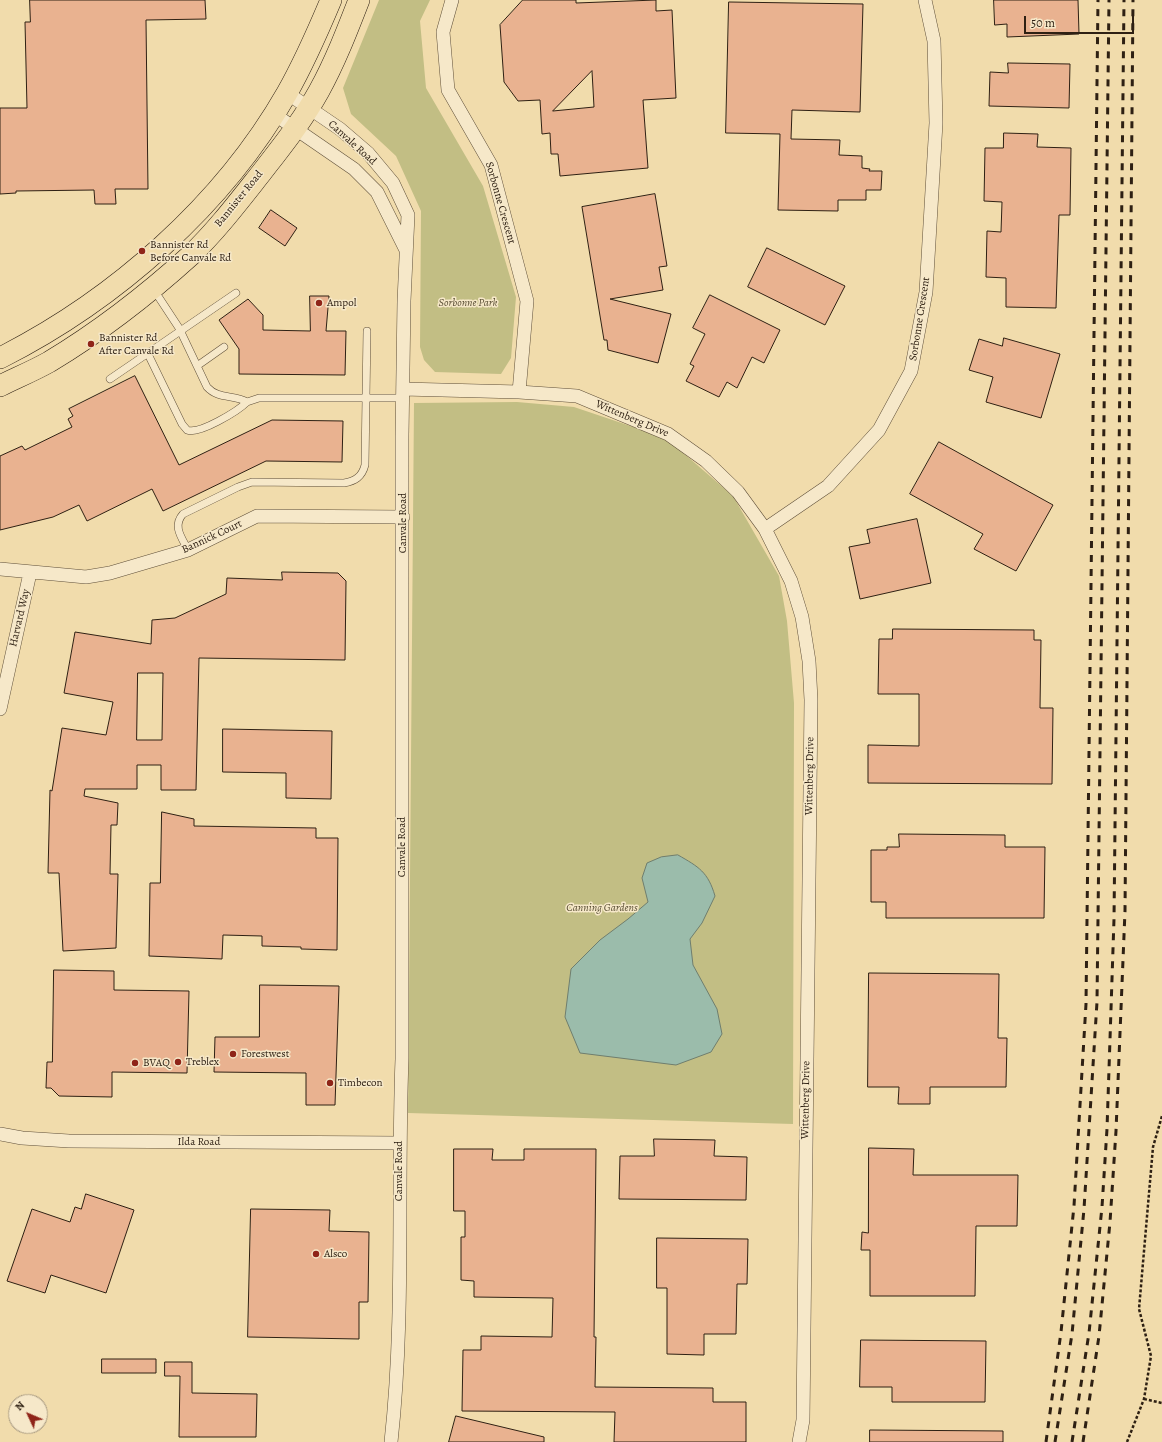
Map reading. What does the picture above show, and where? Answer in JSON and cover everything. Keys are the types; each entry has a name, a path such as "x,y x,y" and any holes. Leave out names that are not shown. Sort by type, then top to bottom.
{"main road":[{"name":"Bannister Road","path":"0,358 35,340 81,310 126,277 160,248 213,194 257,140 287,93 331,0"},
{"name":"Bannister Road","path":"0,386 48,362 79,342 152,287 191,254 233,209 295,129 309,107 327,76 359,0"}],"street":[{"name":"Sorbonne Crescent","path":"452,0 443,32 448,90 491,165 527,301 519,392"},
{"name":"Sorbonne Crescent","path":"765,529 828,486 879,430 911,372 926,292 936,123 934,41 925,0"},
{"name":"Canvale Road","path":"287,93 340,128 368,153 394,183 408,215 403,394 402,1059 399,1143 397,1385 391,1442"},
{"name":"Canvale Road","path":"274,114 354,169 377,192 407,252"},
{"name":"Wittenberg Drive","path":"403,394 519,392 577,396 668,434 712,466 738,492 765,529 792,581 802,617 810,669 803,1420 799,1442"},
{"name":"Bannick Court","path":"0,569 30,573 86,577 110,573 188,550 257,516 403,517"},
{"name":"Harvard Way","path":"0,709 30,573"},
{"name":"Ilda Road","path":"0,1134 22,1138 69,1142 399,1143"}],"lane":[{"path":"152,287 181,333 207,387 213,394 223,397 239,397 247,402"},
{"path":"110,379 181,333 236,293"},
{"path":"188,550 177,527 178,519 183,514 238,487 252,482 344,483 358,478 363,473 365,465 367,398 367,331"},
{"path":"197,366 224,347"},
{"path":"148,354 182,424 191,432 197,431 239,410 247,402 259,398 367,398 403,394"}],"path":[{"path":"1127,1442 1144,1398 1151,1356 1139,1310 1153,1147 1162,1116"},
{"path":"1144,1398 1162,1403"}],"green space":[{"name":"Sorbonne Park","path":"379,0 430,0 420,21 426,88 483,186 516,297 511,358 501,374 435,372 424,360 420,347 421,211 396,156 351,114 343,88"},
{"name":"Canning Gardens","path":"517,402 574,407 666,438 733,496 779,576 787,621 794,703 793,1124 408,1113 414,403"}],"shaded area":[{"path":"678,855 702,871 709,881 715,896 702,923 690,939 693,965 717,1009 722,1034 711,1052 676,1065 580,1053 565,1017 571,969 600,940 648,902 642,878 647,863 661,857"}],"building":[{"path":"30,0 205,0 206,19 146,20 148,189 115,189 116,204 95,204 94,190 16,191 16,193 0,194 0,108 27,108 25,22 30,22"},
{"path":"523,0 576,0 576,3 656,0 656,11 672,10 676,98 643,100 648,168 560,176 558,154 551,154 550,133 542,134 540,100 518,101 504,82 500,25","holes":["592,71 594,107 553,111"]},
{"path":"994,0 1078,0 1079,34 1007,37 1007,24 995,25"},
{"path":"729,2 863,4 860,112 792,110 791,139 840,140 839,155 862,156 862,168 870,169 869,171 882,171 881,190 866,190 866,200 838,200 838,211 778,210 780,134 726,133"},
{"path":"1008,63 1070,64 1069,108 989,106 990,72 1008,73"},
{"path":"1004,133 1038,134 1037,147 1071,148 1070,215 1059,215 1056,308 1006,307 1006,278 986,277 987,231 1001,232 1002,202 984,201 985,148 1003,148"},
{"path":"655,194 667,266 659,267 663,290 610,299 671,314 658,363 608,350 607,340 604,340 582,207"},
{"path":"271,210 297,228 285,246 259,228"},
{"path":"767,248 845,286 825,325 748,287"},
{"path":"710,295 780,330 764,363 752,357 737,388 727,382 719,397 686,381 694,366 690,364 705,334 693,328"},
{"path":"310,296 329,296 326,331 346,331 345,375 239,374 239,349 219,320 248,299 263,315 263,330 310,331"},
{"path":"1004,338 1060,354 1041,418 986,402 993,377 969,370 979,339 1002,346"},
{"path":"135,376 179,465 272,420 343,421 342,462 266,461 163,511 152,489 87,521 79,505 53,517 0,530 0,456 22,446 25,450 72,427 68,419 73,416 69,409"},
{"path":"939,442 1053,505 1016,571 974,549 983,534 910,494"},
{"path":"917,519 931,583 860,599 849,547 870,543 867,530"},
{"path":"282,572 338,573 346,581 345,660 199,658 196,790 161,790 161,765 137,765 137,789 85,789 84,796 118,803 117,825 111,825 110,874 118,874 116,948 63,951 59,873 48,873 50,790 52,791 62,728 106,735 113,702 64,693 75,632 151,644 152,620 175,618 226,594 227,578 282,580","holes":["138,673 163,673 162,740 137,740"]},
{"path":"893,629 1034,630 1034,640 1041,640 1040,708 1053,708 1052,784 868,783 868,745 919,746 919,694 878,694 879,639 892,639"},
{"path":"223,729 332,731 331,799 286,798 286,773 223,772"},
{"path":"162,812 194,819 194,826 316,828 316,838 338,838 337,950 262,946 262,936 223,935 222,959 149,956 150,883 160,883"},
{"path":"899,834 1005,835 1005,847 1045,847 1044,918 886,918 886,902 871,902 871,850 887,850 887,847 899,847"},
{"path":"54,970 114,971 114,990 189,991 187,1073 112,1072 112,1097 59,1096 51,1088 46,1088 47,1062 52,1062"},
{"path":"869,973 999,974 998,1038 1007,1038 1006,1087 930,1087 930,1104 898,1104 899,1087 868,1087"},
{"path":"260,985 339,986 335,1105 306,1105 306,1073 214,1072 215,1037 259,1037"},
{"path":"654,1139 715,1140 714,1156 747,1157 746,1200 619,1199 620,1156 654,1156"},
{"path":"869,1148 914,1149 913,1175 1018,1175 1017,1226 976,1226 975,1296 870,1296 870,1250 861,1250 862,1232 868,1233"},
{"path":"454,1149 493,1149 492,1160 524,1160 524,1149 596,1149 594,1337 596,1337 595,1387 713,1388 713,1402 746,1402 746,1442 614,1442 615,1412 462,1411 463,1350 481,1350 481,1336 552,1337 553,1298 474,1297 474,1281 461,1280 461,1237 465,1237 465,1211 454,1211"},
{"path":"86,1194 134,1210 106,1293 51,1275 45,1293 7,1281 32,1209 70,1222 75,1207 81,1209"},
{"path":"251,1209 330,1210 329,1231 369,1232 368,1302 359,1302 359,1339 248,1337"},
{"path":"657,1238 748,1239 747,1284 737,1284 736,1334 704,1334 704,1355 667,1354 667,1288 657,1288"},
{"path":"861,1340 986,1341 985,1402 892,1402 892,1387 860,1387"},
{"path":"102,1359 156,1359 156,1373 102,1373"},
{"path":"165,1362 192,1362 192,1393 257,1394 256,1437 179,1437 180,1376 165,1376"},
{"path":"456,1416 544,1437 544,1442 449,1442"},
{"path":"870,1430 1003,1431 1003,1442 870,1442"}],"railway":[{"path":"1046,1442 1061,1332 1074,1206 1086,1004 1098,0"},
{"path":"1055,1442 1072,1334 1084,1209 1097,1002 1109,0"},
{"path":"1072,1442 1089,1333 1102,1207 1107,1129 1114,919 1124,0"},
{"path":"1083,1442 1099,1336 1110,1222 1116,1131 1125,911 1133,0"}],"place":[{"name":"Bannister Rd Before Canvale Rd","path":"142,251"},
{"name":"Ampol","path":"319,303"},
{"name":"Bannister Rd After Canvale Rd","path":"91,344"},
{"name":"Forestwest","path":"233,1054"},
{"name":"Treblex","path":"178,1062"},
{"name":"BVAQ","path":"135,1063"},
{"name":"Timbecon","path":"330,1083"},
{"name":"Alsco","path":"316,1254"}]}
